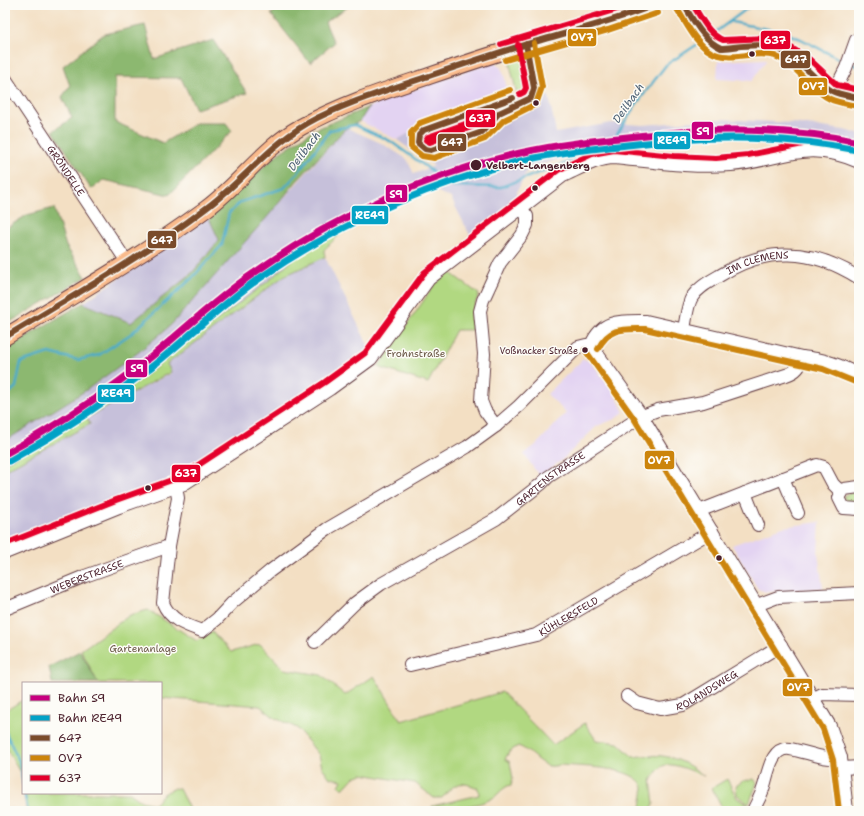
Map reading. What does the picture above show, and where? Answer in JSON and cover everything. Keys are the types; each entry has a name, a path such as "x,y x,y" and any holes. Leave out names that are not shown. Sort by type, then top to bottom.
{"main road":[{"path":"5,337 127,262 215,202 274,145 300,127 328,113 361,100 526,44 606,22 655,5"}],"street":[{"path":"684,5 710,42 721,48 768,46 784,52 804,65 825,86 834,92 845,96 859,98"},
{"path":"834,92 848,63 856,40 859,38"},
{"name":"GRÖNDELLE","path":"5,78 127,262"},
{"path":"5,553 119,507 176,487 287,418 371,359 429,279 563,176 608,158 665,165 718,166 732,165 794,152 810,151 838,154 859,162"},
{"path":"496,426 485,411 481,402 484,354 480,311 483,300 500,263 522,235 527,225 527,216 521,208"},
{"name":"IM CLEMENS","path":"684,329 691,298 700,288 734,267 763,256 783,253 806,255 840,267 859,278"},
{"path":"591,345 596,334 601,329 620,322 646,321 802,357 834,362 859,375"},
{"path":"176,487 178,498 169,546 163,603 167,612 180,623 202,632 232,603 327,529 466,447 496,426 519,406 578,347 586,344 591,345 642,416 830,726 842,763 847,811"},
{"name":"GARTENSTRASSE","path":"314,642 355,602 381,584 496,519 541,484 548,476 642,416 658,410 703,402 792,373 801,365 802,357"},
{"path":"699,511 813,466 824,466 833,484 841,492"},
{"path":"783,478 798,513"},
{"path":"859,487 847,488 841,492 839,502 844,508 859,509"},
{"path":"745,493 758,525"},
{"name":"KÜHLERSFELD","path":"410,665 536,635 712,531"},
{"name":"WEBERSTRASSE","path":"5,609 85,576 169,546"},
{"path":"757,605 778,597 859,593"},
{"name":"ROLANDSWEG","path":"627,696 637,703 660,709 683,705 781,644"},
{"path":"814,698 822,694 859,695"},
{"path":"753,811 764,788 770,765 778,752 788,749 859,768"}],"shaded area":[{"path":"767,59 752,81 717,79 718,61"},
{"path":"493,62 500,66 504,74 507,90 505,95 500,99 416,129 397,140 360,121 369,107 404,93"},
{"path":"505,95 549,96 556,133 611,123 643,125 721,119 793,123 844,130 859,134 859,146 842,141 791,134 722,130 642,137 528,168 516,194 527,209 476,247 451,198 432,189 347,227 303,250 268,281 126,390 97,410 5,463 5,441 85,391 140,351 171,325 345,129 347,128 381,143 407,159 414,174 434,166 397,140 416,129"},
{"path":"208,216 220,240 192,273 131,323 83,303"},
{"path":"325,257 370,349 365,359 185,477 5,547 5,470 89,425 87,418 171,373 166,365 284,276"},
{"path":"583,359 589,361 595,367 613,390 624,412 615,419 597,426 561,461 539,476 524,454 536,445 566,413 547,394"},
{"path":"820,522 818,554 823,588 766,592 758,589 732,545 783,527"}],"green space":[{"path":"284,5 351,5 325,22 334,43 310,63 271,14"},
{"path":"145,25 154,59 213,40 247,93 196,109 181,78 115,77 115,122 163,143 196,123 226,123 232,131 169,195 104,180 91,189 53,131 72,118 62,97 70,86 63,66 104,34"},
{"path":"524,57 530,92 523,96 517,94 509,61"},
{"path":"369,107 360,121 345,129 296,182 269,215 171,325 140,351 85,391 5,441 5,349 83,303 131,323 192,273 219,240 208,216 279,153 314,130"},
{"path":"54,208 66,246 86,277 5,325 5,229 27,215"},
{"path":"347,227 324,250 325,257 284,276 167,364 171,372 87,418 90,424 5,470 5,463 97,410 126,390 268,281 303,250"},
{"path":"859,237 859,261 854,255"},
{"name":"Frohnstraße","path":"449,272 479,294 471,314 472,330 456,330 428,383 378,367 435,284"},
{"path":"859,490 859,506 849,506 843,496"},
{"name":"Gartenanlage","path":"148,610 197,641 212,632 231,652 260,644 284,669 321,675 345,695 374,676 401,721 502,692 553,745 585,723 596,740 618,743 633,757 653,755 678,760 687,764 704,776 676,766 665,765 661,767 651,780 654,804 650,810 642,810 641,804 643,786 635,777 626,773 604,768 561,765 549,766 518,746 509,752 505,759 510,762 513,779 511,785 505,787 491,799 471,805 453,809 432,811 432,806 479,795 478,788 466,784 458,784 454,786 442,798 434,798 415,783 362,774 354,777 343,789 339,786 342,780 330,778 322,767 319,755 297,728 275,718 260,706 162,698 162,682 97,682 81,650 130,615"},
{"path":"80,651 97,682 52,682 49,667"},
{"path":"22,701 22,776 5,746 5,711"},
{"path":"727,779 737,798 751,807 749,811 724,811 712,788"},
{"path":"754,779 757,783 749,804 737,795 736,786 743,781"},
{"path":"174,788 179,789 190,811 26,811 26,794 131,794 141,801 155,804 162,795"}],"waterway":[{"name":"Deilbach","path":"710,36 752,5"},
{"path":"732,22 783,32 801,39 845,62"},
{"name":"Deilbach","path":"5,397 16,387 21,362 49,353 78,360 99,355 132,333 192,278 222,245 229,213 241,202 284,188 297,174 330,130 355,125 390,141 453,186 501,187 609,147 635,106 666,65 704,40"},
{"path":"852,64 859,67"},
{"path":"5,731 19,761 22,779"},
{"path":"24,794 28,811"}],"rail line":[{"name":"S9","path":"5,454 61,421 117,383 151,357 227,293 284,253 348,216 381,200 450,173 485,162 549,147 665,133 721,130 776,131 804,133 859,142"},
{"name":"RE49","path":"9,461 65,428 119,391 154,365 232,298 290,258 353,223 385,208 452,181 486,170 550,155 665,141 720,138 775,139 802,141 857,150"}],"transit line":[{"name":"637","path":"501,44 631,5"},
{"name":"647","path":"5,337 107,276 181,227 233,186 285,138 317,118 374,95 471,62 612,20 655,5"},
{"name":"647","path":"684,5 695,24 715,45 721,48 758,45 779,49 794,58 832,91 859,98"},
{"name":"637","path":"693,5 713,34 723,40 768,38 782,42 809,59 837,85 859,90"},
{"name":"OV7","path":"677,9 700,44 711,52 726,56 759,54 775,56 790,65 823,95 836,102 857,106"},
{"name":"OV7","path":"505,60 608,30 658,13"},
{"name":"OV7","path":"510,90 420,123 411,133 411,147 422,156 434,158 485,139 504,120 536,104 542,87 534,43"},
{"name":"647","path":"513,98 424,130 419,135 418,143 425,149 431,150 482,132 499,113 531,98 534,88 526,44"},
{"name":"637","path":"518,45 526,88 524,92 520,94"},
{"name":"637","path":"485,117 477,125 430,142 426,140 428,137 485,117"},
{"name":"637","path":"5,544 116,500 180,477 325,382 365,353 424,273 558,170 592,154 614,150 674,156 716,158 748,155 808,143 841,147 859,153"},
{"name":"OV7","path":"598,349 602,342 612,333 630,329 645,329 823,369 855,382"},
{"name":"OV7","path":"585,350 635,420 823,729 833,760 839,811"}],"place":[{"name":"Velbert-Langenberg","path":"476,165"},
{"name":"Voßnacker Straße","path":"585,350"}]}
